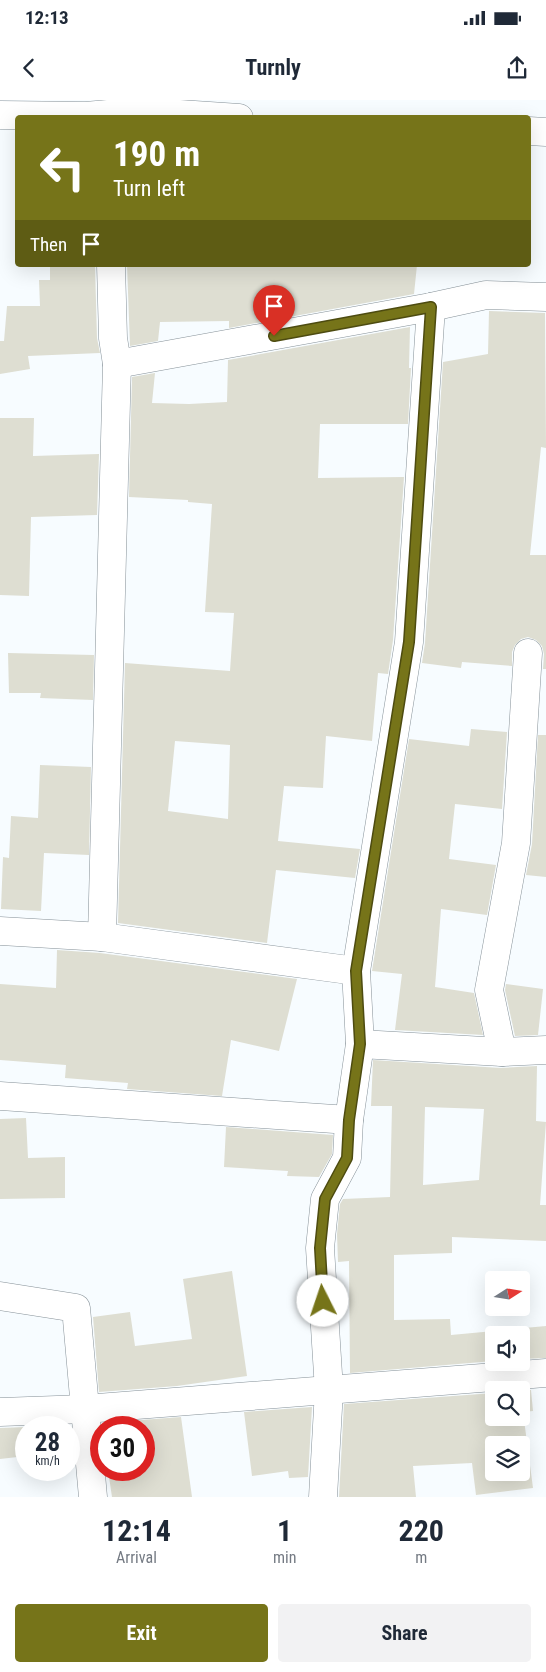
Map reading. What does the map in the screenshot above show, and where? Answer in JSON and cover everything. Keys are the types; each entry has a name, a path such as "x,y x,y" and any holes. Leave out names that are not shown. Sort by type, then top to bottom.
{"street":[{"path":"127,115 165,113 195,115"},
{"path":"0,115 15,115"},
{"path":"531,131 546,132"},
{"path":"102,936 117,364 113,338 111,267"},
{"path":"117,364 431,307 486,295 546,298"},
{"path":"323,1497 329,1390 320,1248 325,1199 347,1158 349,1120 360,1044 356,971 409,642 431,307"},
{"path":"502,1052 489,990 516,843 528,653"},
{"path":"0,931 102,936 356,971"},
{"path":"360,1044 502,1052 546,1050"},
{"path":"0,1096 349,1120"},
{"path":"0,1296 76,1308 93,1497"},
{"path":"0,1412 85,1409 546,1373"}],"building":[{"path":"50,267 95,267 97,338 100,353 28,356 30,369 0,374 0,341 4,341 7,306 40,306 39,280 50,280"},
{"path":"127,267 417,267 414,294 229,328 229,321 160,322 158,341 130,346"},
{"path":"489,311 545,313 546,448 541,447 530,555 546,555 546,669 543,669 544,654 542,646 536,640 528,637 521,639 515,645 512,652 512,666 462,662 461,668 422,663 425,643 443,362 488,354"},
{"path":"410,327 409,368 411,368 408,424 320,424 318,478 404,477 393,640 388,674 378,673 372,741 326,736 323,788 284,786 278,841 360,849 355,878 276,870 267,943 118,923 125,663 230,671 234,613 205,612 212,504 188,502 188,500 129,497 132,377 155,373 152,403 227,402 228,360","holes":["175,741 230,745 228,819 168,811"]},
{"path":"0,418 34,418 33,456 99,454 97,515 31,517 29,596 0,595"},
{"path":"8,653 94,655 93,700 40,698 41,693 9,693"},
{"path":"471,729 507,732 502,809 455,804 449,859 496,865 487,915 441,909 435,987 474,993 483,1035 395,1030 402,974 372,971 409,739 469,746"},
{"path":"538,735 546,735 546,877 526,875 532,844"},
{"path":"40,765 91,767 89,855 44,853 41,911 1,909 3,857 9,858 11,816 38,818"},
{"path":"57,950 100,953 297,979 279,1051 231,1040 222,1096 127,1089 128,1083 65,1078 66,1065 0,1060 0,984 56,988"},
{"path":"506,984 543,989 538,1035 515,1036 505,990"},
{"path":"373,1060 501,1068 537,1066 536,1121 546,1122 540,1205 546,1205 546,1241 452,1237 452,1253 394,1255 394,1320 450,1319 451,1335 485,1332 485,1362 350,1373 349,1261 338,1262 337,1234 340,1204 343,1199 390,1197 392,1106 371,1106","holes":["425,1107 484,1109 479,1180 423,1185"]},
{"path":"26,1118 28,1158 65,1157 65,1198 0,1199 0,1119"},
{"path":"226,1127 333,1135 332,1154 319,1177 287,1176 288,1171 224,1167"},
{"path":"232,1271 247,1376 177,1386 99,1392 93,1317 130,1312 135,1346 192,1339 183,1279"},
{"path":"546,1326 546,1358 530,1359 530,1328"},
{"path":"530,1390 531,1390 533,1411 530,1411"},
{"path":"485,1394 485,1426 525,1426 526,1436 485,1436 485,1481 530,1481 530,1465 533,1488 476,1495 472,1463 413,1466 416,1497 339,1497 344,1404"},
{"path":"312,1407 308,1477 289,1478 288,1471 252,1476 244,1412"},
{"path":"181,1417 192,1497 112,1497 110,1481 155,1481 155,1419"},
{"path":"15,1427 15,1457 0,1459 0,1428"}],"route":[{"path":"274,336 431,307 409,642 356,971 360,1044 349,1120 347,1158 325,1199 320,1248 323,1301"}]}
